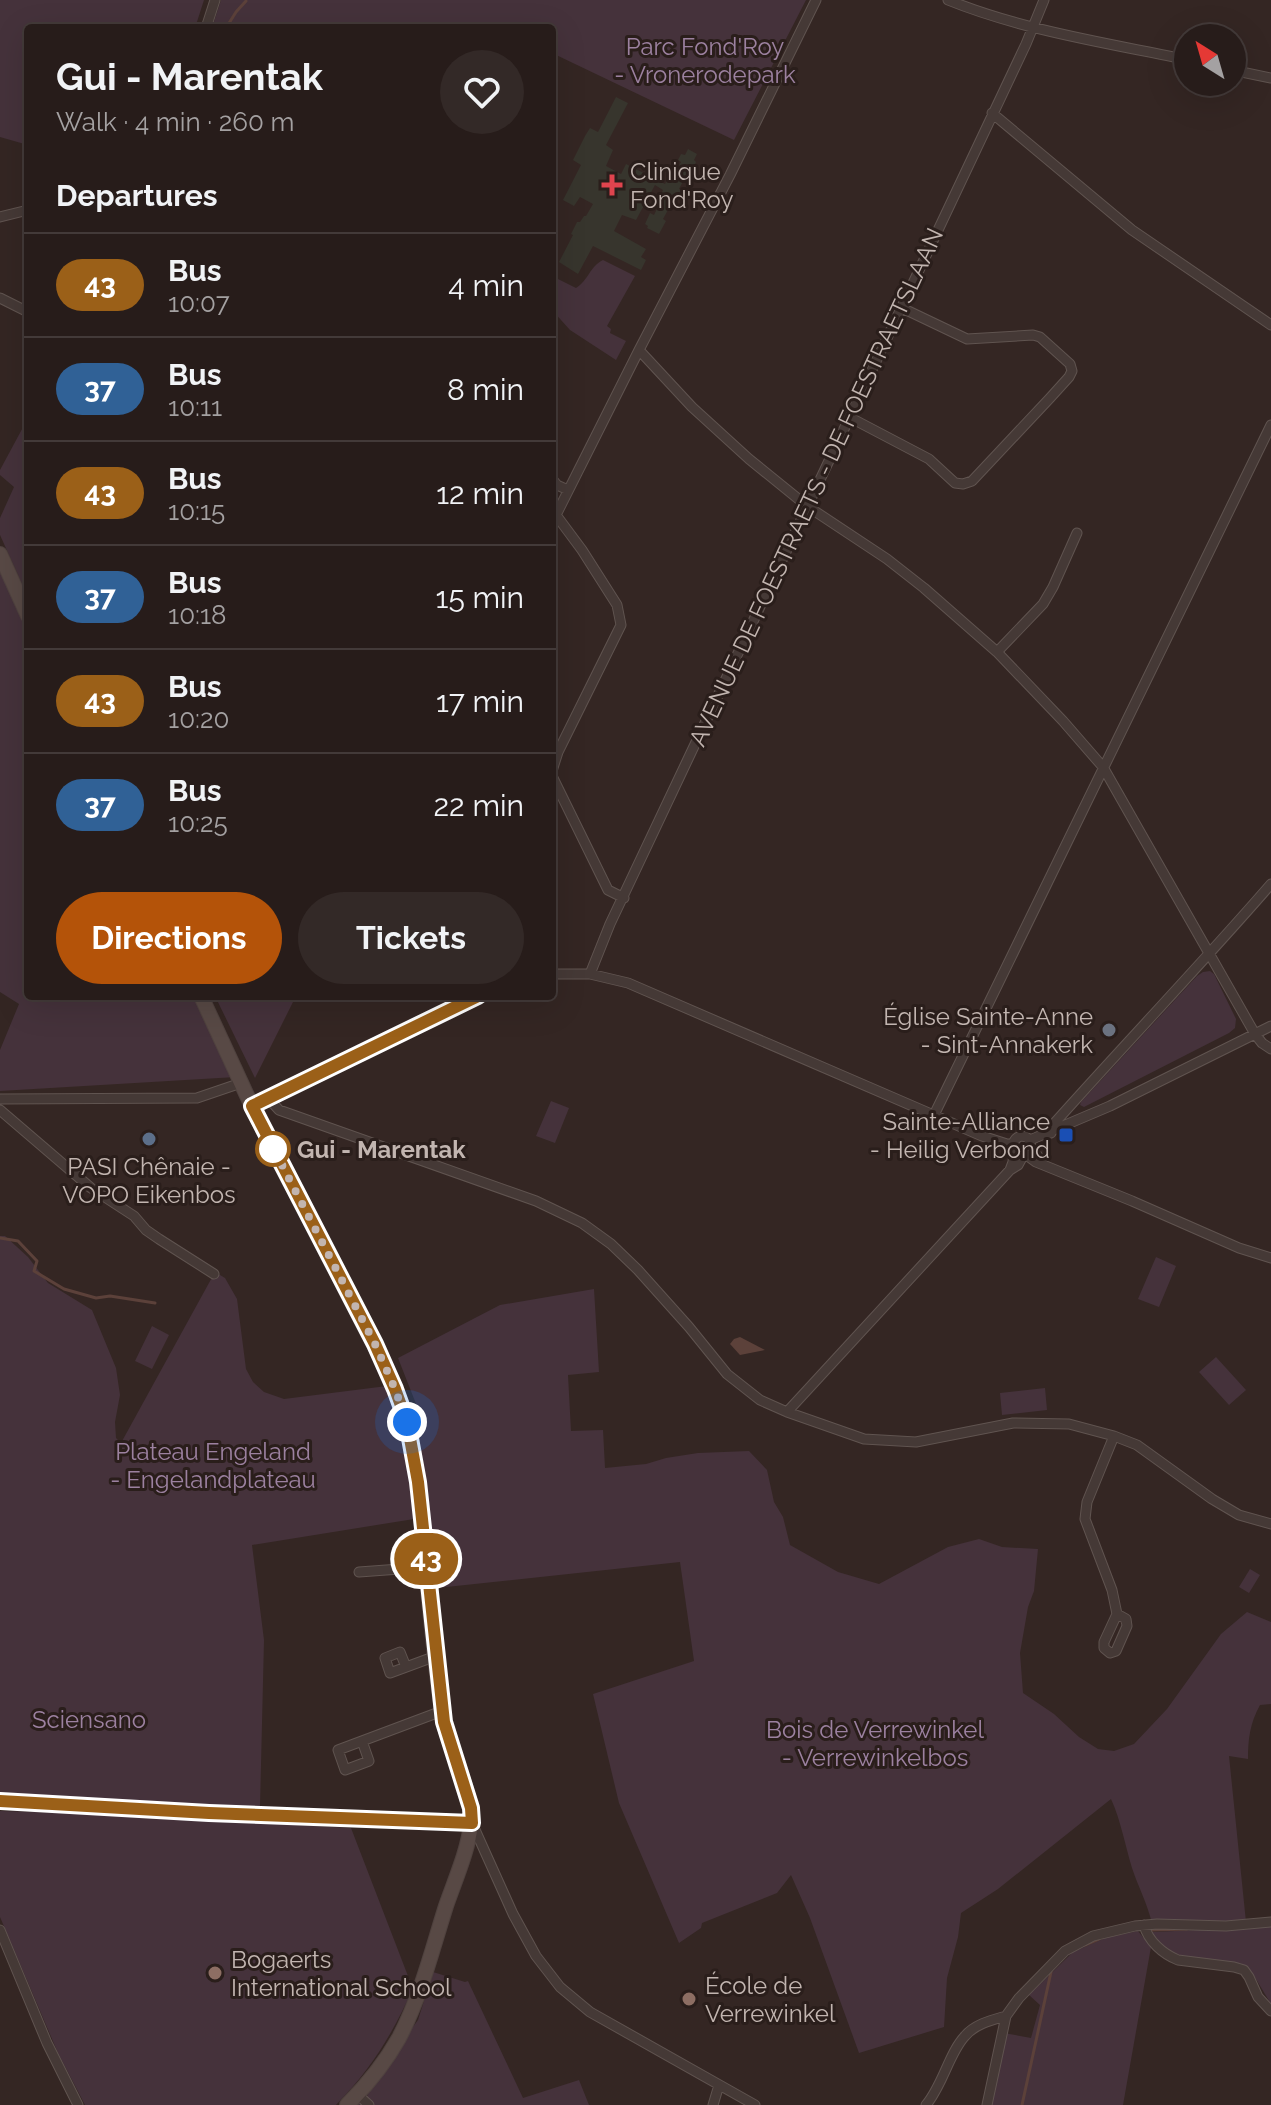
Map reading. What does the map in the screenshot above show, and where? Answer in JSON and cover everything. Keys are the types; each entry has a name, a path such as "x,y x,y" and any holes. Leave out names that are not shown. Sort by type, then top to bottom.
{"street":[{"path":"207,24 215,0"},
{"path":"556,515 816,0"},
{"path":"948,0 1033,28 1174,57"},
{"name":"AVENUE DE FOESTRAETS - DE FOESTRAETSLAAN","path":"590,974 1044,0"},
{"path":"1246,73 1271,78"},
{"path":"992,113 1132,230 1271,325"},
{"path":"0,217 24,211"},
{"path":"0,298 24,310"},
{"path":"849,417 915,450 955,483 963,484 972,481 1072,371 1070,364 1040,337 967,339 902,308"},
{"path":"639,350 722,436 807,506 887,559 924,588 997,652 1063,721 1103,767 1255,1034 1271,1049"},
{"path":"934,1115 1271,425"},
{"path":"556,484 568,490"},
{"path":"556,521 582,550 617,605 621,625 556,759"},
{"path":"997,652 1043,604 1077,533"},
{"path":"0,554 24,607"},
{"path":"556,782 608,890 624,898"},
{"path":"1051,1133 1050,1128 1134,1033 1211,954 1271,884"},
{"path":"556,974 590,974 628,983 982,1136 1023,1148 1043,1164 1239,1248 1271,1258"},
{"path":"203,1000 252,1106 375,1344 401,1404 412,1445 442,1711 471,1808 472,1823 514,1915 536,1956 560,1987 590,2012 755,2105"},
{"path":"252,1106 470,1000"},
{"path":"787,1412 1010,1170 1018,1165 1023,1148 1271,1026"},
{"path":"0,1099 197,1098 241,1083"},
{"path":"268,1098 279,1110 536,1201 582,1223 611,1244 638,1270 727,1374 760,1400 787,1412 864,1439 916,1442 1013,1423 1069,1424 1137,1445 1239,1515 1271,1524"},
{"path":"0,1110 91,1188 134,1216 146,1230 214,1274"},
{"path":"1114,1436 1087,1502 1085,1519 1112,1590 1117,1614"},
{"path":"359,1572 427,1567"},
{"path":"406,1667 436,1656"},
{"path":"362,1741 442,1711"},
{"path":"0,1801 472,1823"},
{"path":"369,2105 352,2100 385,2060 409,2017 472,1823"},
{"path":"987,2105 1006,2016 1019,1998 1065,1951 1093,1936 1144,1925 1226,1926 1271,1922"},
{"path":"1144,1925 1146,1934 1169,1957 1244,1970 1258,1997 1271,2011"},
{"path":"0,1930 47,2043 78,2105"},
{"path":"926,2105 964,2036 978,2026 1006,2016"},
{"path":"713,2105 719,2085"}],"shaded area":[{"name":"Clinique Fond'Roy","path":"616,97 628,103 606,145 613,150 606,166 621,174 626,164 665,184 668,178 672,179 681,162 678,160 681,154 685,155 688,149 697,154 696,162 679,189 683,191 678,200 674,199 663,219 666,221 659,234 645,224 650,213 654,215 662,198 663,190 655,185 636,220 622,215 614,231 646,249 641,257 646,260 641,270 593,246 578,274 559,262 577,222 586,216 593,204 580,197 574,206 563,200 581,165 573,160 585,136 590,128 598,132"},
{"path":"740,1337 765,1350 740,1355 730,1344"}],"green space":[{"path":"0,0 204,0 196,24 24,24 24,144 0,137"},
{"name":"Parc Fond'Roy - Vronerodepark","path":"221,0 806,0 734,140 556,55 556,24 213,24"},
{"path":"603,260 635,276 607,326 611,329 610,333 626,341 616,360 570,330 556,314 556,278 576,288"},
{"path":"24,425 24,588 0,535 0,518 14,487 0,475"},
{"path":"0,563 24,615 24,1000 198,1000 236,1077 0,1091 0,1050 19,1004 0,992"},
{"path":"1210,971 1236,1019 1235,1028 1084,1107 1080,1105 1197,976"},
{"path":"217,1000 294,1000 255,1078"},
{"path":"551,1101 569,1108 555,1143 536,1136"},
{"path":"0,1236 5,1236 28,1257 48,1283 92,1310 116,1368 120,1395 115,1422 116,1438 121,1443 215,1272 225,1278 237,1299 246,1369 253,1382 264,1392 284,1399 387,1386 394,1401 407,1451 414,1519 252,1545 264,1640 260,1807 176,1807 0,1799"},
{"path":"1156,1257 1176,1266 1159,1307 1138,1299"},
{"name":"Bois de Verrewinkel - Verrewinkelbos","path":"594,1289 599,1372 568,1375 571,1431 603,1430 605,1468 646,1464 698,1453 749,1451 767,1470 774,1502 783,1517 790,1545 838,1572 879,1584 948,1547 979,1539 1002,1547 1038,1549 1034,1591 1020,1653 1023,1693 1098,1749 1114,1751 1134,1744 1167,1709 1221,1634 1247,1612 1271,1622 1271,1704 1260,1705 1257,1712 1250,1731 1248,1759 1229,1756 1246,1922 1152,1923 1111,1799 998,1889 961,1913 947,1978 944,2027 859,2053 810,1918 791,1875 777,1893 702,1923 701,1928 679,1943 619,1803 593,1694 694,1661 680,1562 437,1588 420,1444 413,1412 418,1409 398,1358 500,1305"},
{"path":"152,1326 169,1335 152,1369 135,1361"},
{"path":"1216,1357 1246,1390 1229,1405 1199,1372"},
{"path":"1045,1388 1047,1410 1002,1415 1000,1393"},
{"path":"1250,1569 1260,1575 1249,1593 1239,1587"},
{"name":"Bogaerts International School","path":"0,1811 351,1828 413,1989 380,2051 336,2105 85,2105 58,2053 0,1917"},
{"path":"1271,1927 1271,2004 1251,1971 1242,1964 1169,1952 1151,1935 1151,1932"},
{"path":"1138,1931 1151,1947 1123,2105 988,2105 1004,2033 1031,2038 1040,2005 1029,1995 1073,1952 1105,1938"},
{"path":"433,1972 468,1981 523,2098 579,2080 589,2105 355,2105 367,2096 418,2020"}],"waterway":[{"path":"228,24 246,1"},
{"path":"0,1238 18,1241 37,1261 34,1271 64,1289 96,1298 110,1296 155,1303"},
{"path":"1150,1930 1187,1929"},
{"path":"1085,1945 1099,1939"},
{"path":"1022,2105 1051,1972"}],"bus line":[{"name":"43","path":"0,1801 472,1823 471,1808 444,1722 418,1482 407,1422 375,1344 252,1106 470,1000"}],"place":[{"name":"Clinique Fond'Roy","path":"612,185"},
{"name":"Église Sainte-Anne - Sint-Annakerk","path":"1109,1030"},
{"name":"Sainte-Alliance - Heilig Verbond","path":"1066,1135"},
{"name":"PASI Chênaie - VOPO Eikenbos","path":"149,1139"},
{"name":"Gui - Marentak","path":"273,1149"},
{"name":"Bogaerts International School","path":"215,1973"},
{"name":"École de Verrewinkel","path":"689,1999"}],"route":[{"path":"273,1149 268,1138 375,1344 407,1422"}],"park label":[{"name":"Plateau Engeland - Engelandplateau","path":"213,1465"},
{"name":"Sciensano","path":"89,1719"}]}
